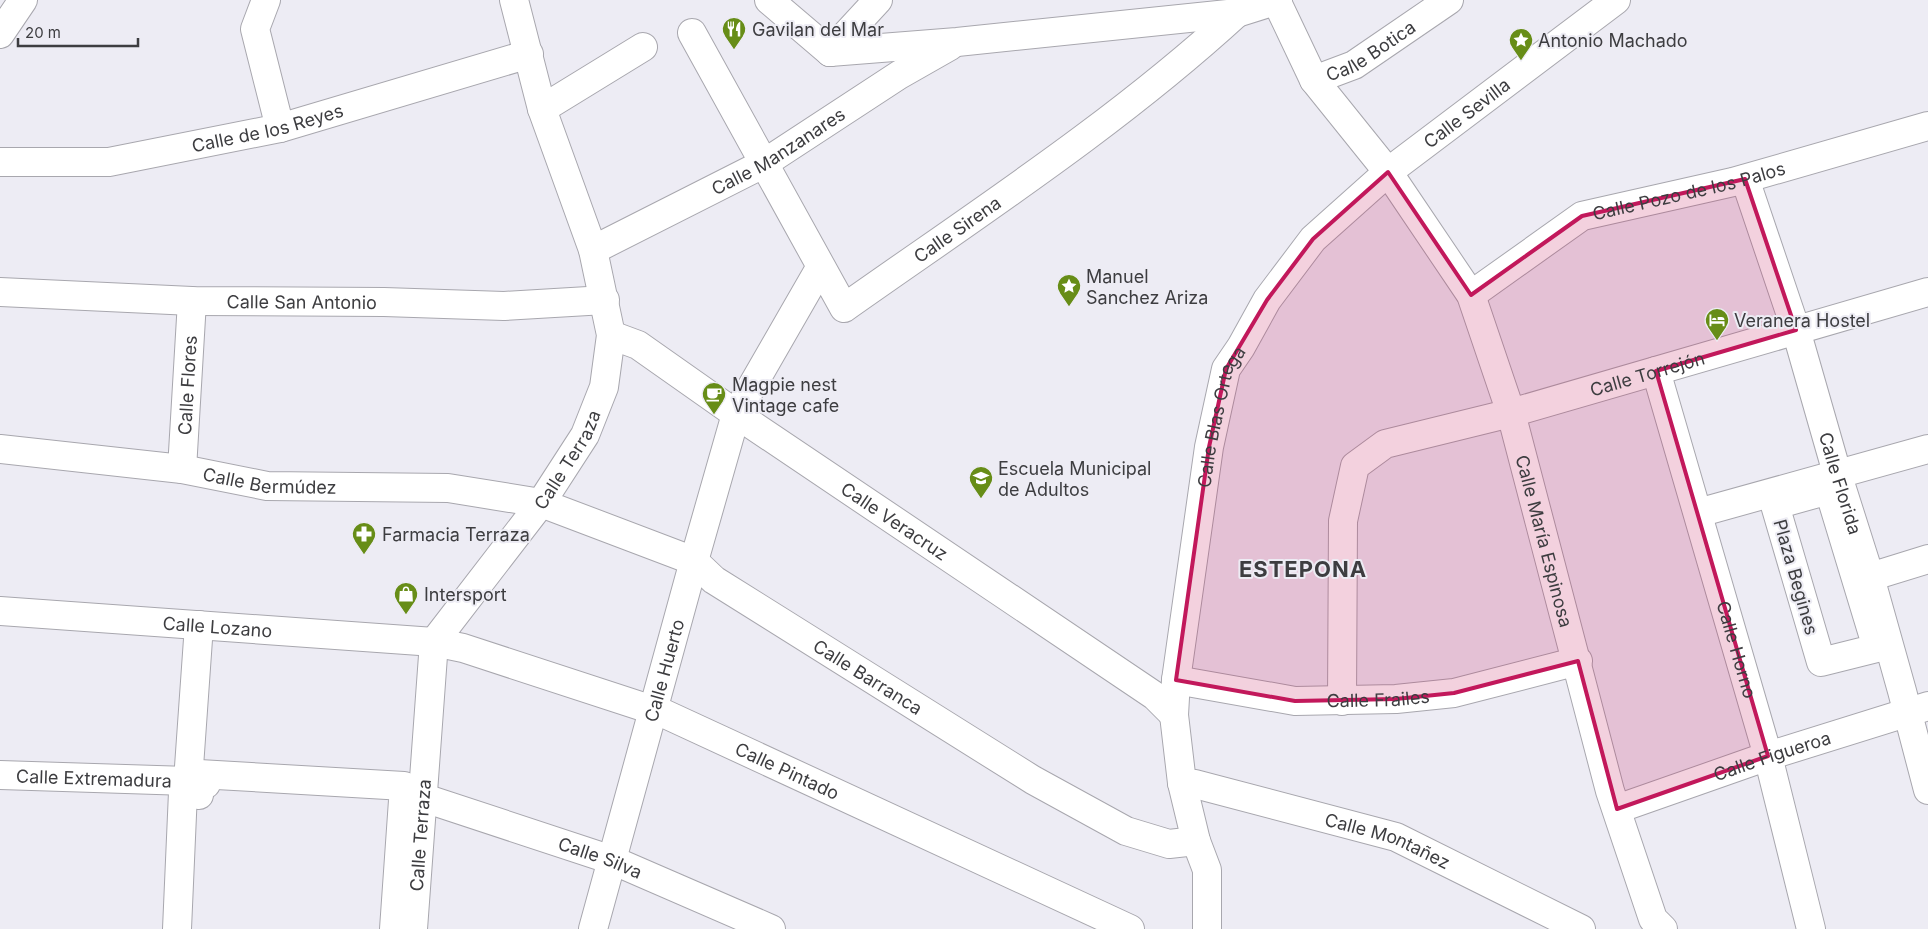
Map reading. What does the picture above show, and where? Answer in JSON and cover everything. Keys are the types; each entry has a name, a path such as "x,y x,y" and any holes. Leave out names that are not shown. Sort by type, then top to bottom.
{"street":[{"path":"0,34 23,0"},
{"path":"266,0 255,30 280,128"},
{"name":"Calle Terraza","path":"413,929 434,642 542,503 585,435 604,387 611,334 593,250 542,109 514,0"},
{"path":"769,0 830,52 878,0"},
{"name":"Calle Manzanares","path":"830,52 957,42 1237,13 1277,0"},
{"name":"Calle María Espinosa","path":"1277,0 1314,80 1388,172 1471,295 1512,413 1616,809 1653,919 1663,929"},
{"name":"Calle Botica","path":"1314,80 1354,65 1448,0"},
{"name":"Calle Sevilla","path":"1388,172 1616,0"},
{"name":"Calle Sirena","path":"820,268 844,308 1045,166 1190,56 1237,13"},
{"path":"692,33 820,268 736,414"},
{"name":"Calle Manzanares","path":"593,250 763,164 899,75 957,42"},
{"path":"542,109 643,47"},
{"name":"Calle de los Reyes","path":"0,162 109,162 280,128 529,54"},
{"name":"Calle Pozo de los Palos","path":"1471,295 1582,216 1745,179 1928,126"},
{"name":"Calle Blas Ortega","path":"1207,929 1206,870 1196,841 1182,783 1174,715 1176,680 1209,447 1226,369 1268,300 1313,239 1388,172"},
{"name":"Calle Florida","path":"1745,179 1796,330 1836,473 1870,577 1918,709 1928,790"},
{"name":"Calle San Antonio","path":"0,292 192,301 384,302 504,306 605,300"},
{"name":"Calle Torrejón","path":"1342,701 1343,521 1355,466 1385,444 1512,413 1928,292"},
{"name":"Calle Flores","path":"182,469 192,301"},
{"name":"Calle Veracruz","path":"611,334 638,345 736,414 1155,696 1174,715"},
{"name":"Calle Horno","path":"1656,371 1768,756 1811,929"},
{"name":"Calle Huerto","path":"594,929 736,414"},
{"name":"Calle Bermúdez","path":"0,449 182,469 267,486 448,488 542,503"},
{"path":"1698,513 1836,473 1928,449"},
{"name":"Plaza Begines","path":"1829,490 1878,648 1821,662 1775,505 1829,490"},
{"name":"Calle Barranca","path":"542,503 694,561 714,580 1033,780 1126,831 1169,844 1196,841"},
{"path":"1870,577 1928,559"},
{"name":"Calle Lozano","path":"0,612 434,642"},
{"path":"177,929 183,792 199,795 193,782 199,625"},
{"name":"Calle Pintado","path":"434,642 463,648 666,714 1130,929"},
{"name":"Calle Frailes","path":"1176,680 1296,701 1396,699 1454,693 1578,661"},
{"name":"Calle Figueroa","path":"1616,809 1768,756 1918,709"},
{"path":"193,782 200,774 404,786 394,929"},
{"name":"Calle Extremadura","path":"0,775 193,782 396,796"},
{"name":"Calle Montañez","path":"1182,783 1196,784 1396,837 1581,929"},
{"name":"Calle Silva","path":"424,798 612,860 771,929"}],"highlighted area":[{"path":"1388,172 1471,295 1582,216 1745,179 1796,330 1656,371 1768,756 1617,809 1578,661 1454,693 1396,699 1295,701 1176,680 1209,447 1226,369 1267,300 1313,239"}],"place":[{"name":"Gavilan del Mar","path":"734,50"},
{"name":"Antonio Machado","path":"1521,61"},
{"name":"Manuel Sanchez Ariza","path":"1069,307"},
{"name":"Veranera Hostel","path":"1717,341"},
{"name":"Magpie nest Vintage cafe","path":"714,415"},
{"name":"Escuela Municipal de Adultos","path":"981,499"},
{"name":"Farmacia Terraza","path":"364,555"},
{"name":"Intersport","path":"406,615"}],"district":[{"name":"ESTEPONA","path":"1303,569"}]}
